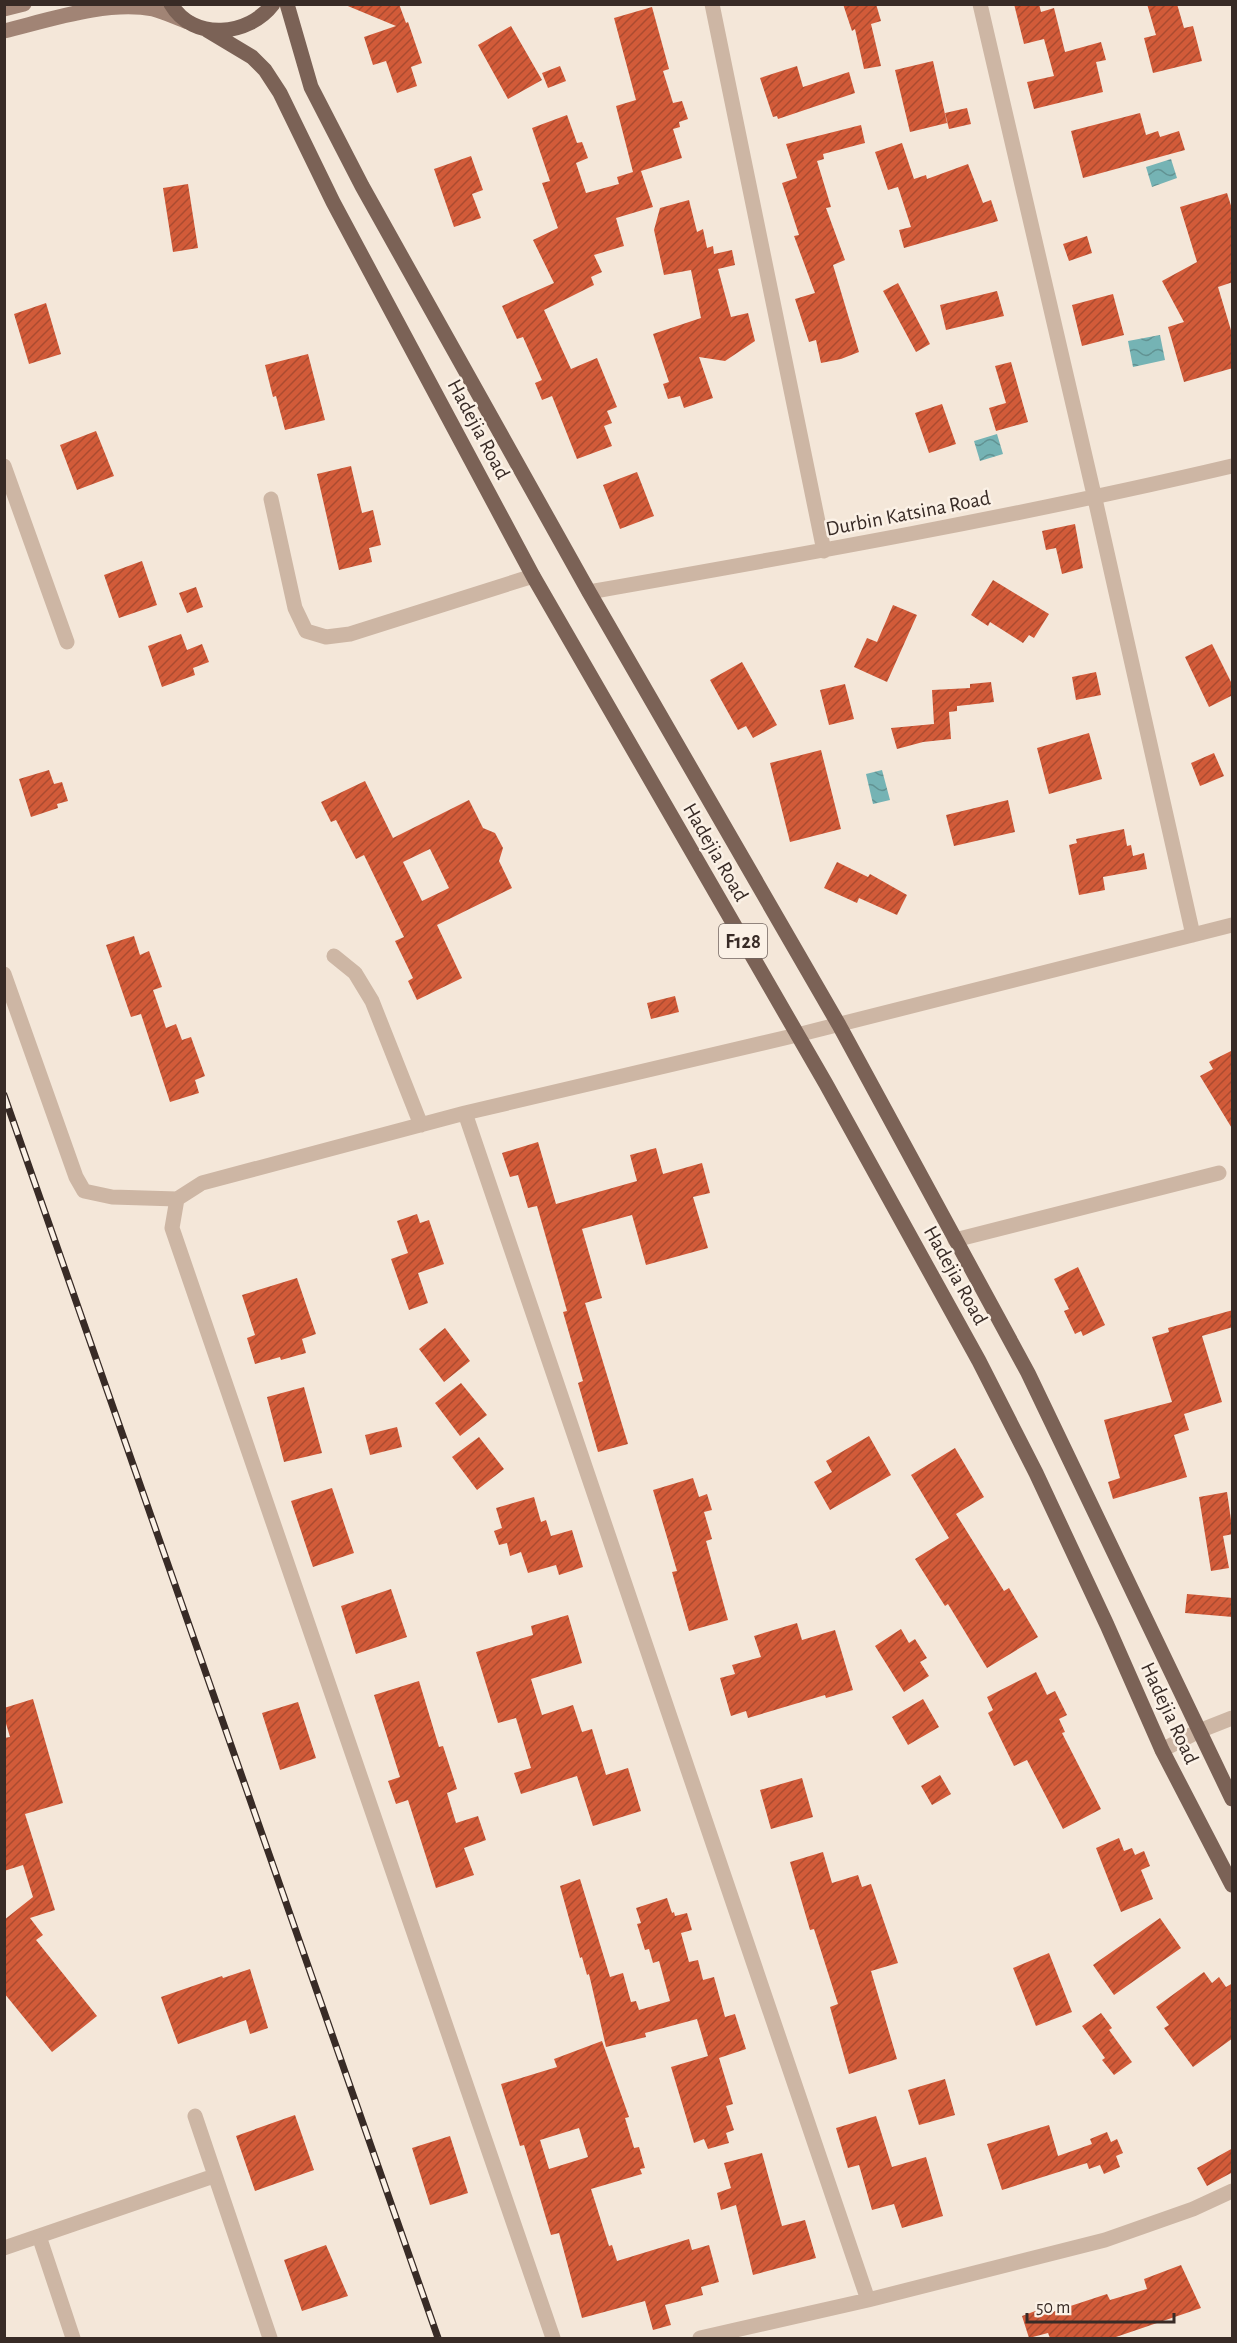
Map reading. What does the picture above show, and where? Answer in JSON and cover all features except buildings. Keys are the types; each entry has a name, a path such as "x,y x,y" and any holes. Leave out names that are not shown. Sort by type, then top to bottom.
{"main road":[{"path":"4,9 24,4"},
{"name":"F128","path":"171,4 188,22 207,30"},
{"path":"207,30 228,31 249,26 266,14 273,4"},
{"name":"Hadejia Road","path":"287,4 311,87 367,195 589,592 839,1025 1028,1373 1233,1799"},
{"path":"4,31 77,14 129,7 153,9 188,22"},
{"name":"Hadejia Road","path":"207,30 252,57 265,70 280,93 333,202 533,576 883,1185 985,1372 1041,1483 1162,1750 1233,1885"}],"street":[{"path":"712,4 824,551"},
{"path":"980,4 1193,935"},
{"path":"4,466 67,642"},
{"name":"Durbin Katsina Road","path":"589,592 824,551 1095,499 1233,466"},
{"path":"271,499 295,608 306,631 326,638 350,634 533,576"},
{"path":"4,974 76,1177 84,1191 112,1197 177,1199 202,1183 465,1113 839,1025 1233,925"},
{"path":"334,956 355,973 372,1000 421,1125"},
{"path":"465,1113 868,2300"},
{"path":"955,1240 1220,1173"},
{"path":"177,1199 172,1228 553,2338"},
{"path":"1162,1750 1199,1731 1233,1718"},
{"path":"195,2116 270,2338"},
{"path":"4,2248 214,2176"},
{"path":"700,2338 868,2300 1105,2240 1193,2209 1233,2191"},
{"path":"39,2236 73,2338"}],"water":[{"path":"1171,159 1177,178 1152,187 1146,167"},
{"path":"1160,335 1165,360 1133,367 1128,341"},
{"path":"997,434 1003,454 980,461 974,441"},
{"path":"882,770 890,800 873,804 866,774"}],"railway":[{"path":"4,1095 438,2338"}]}
